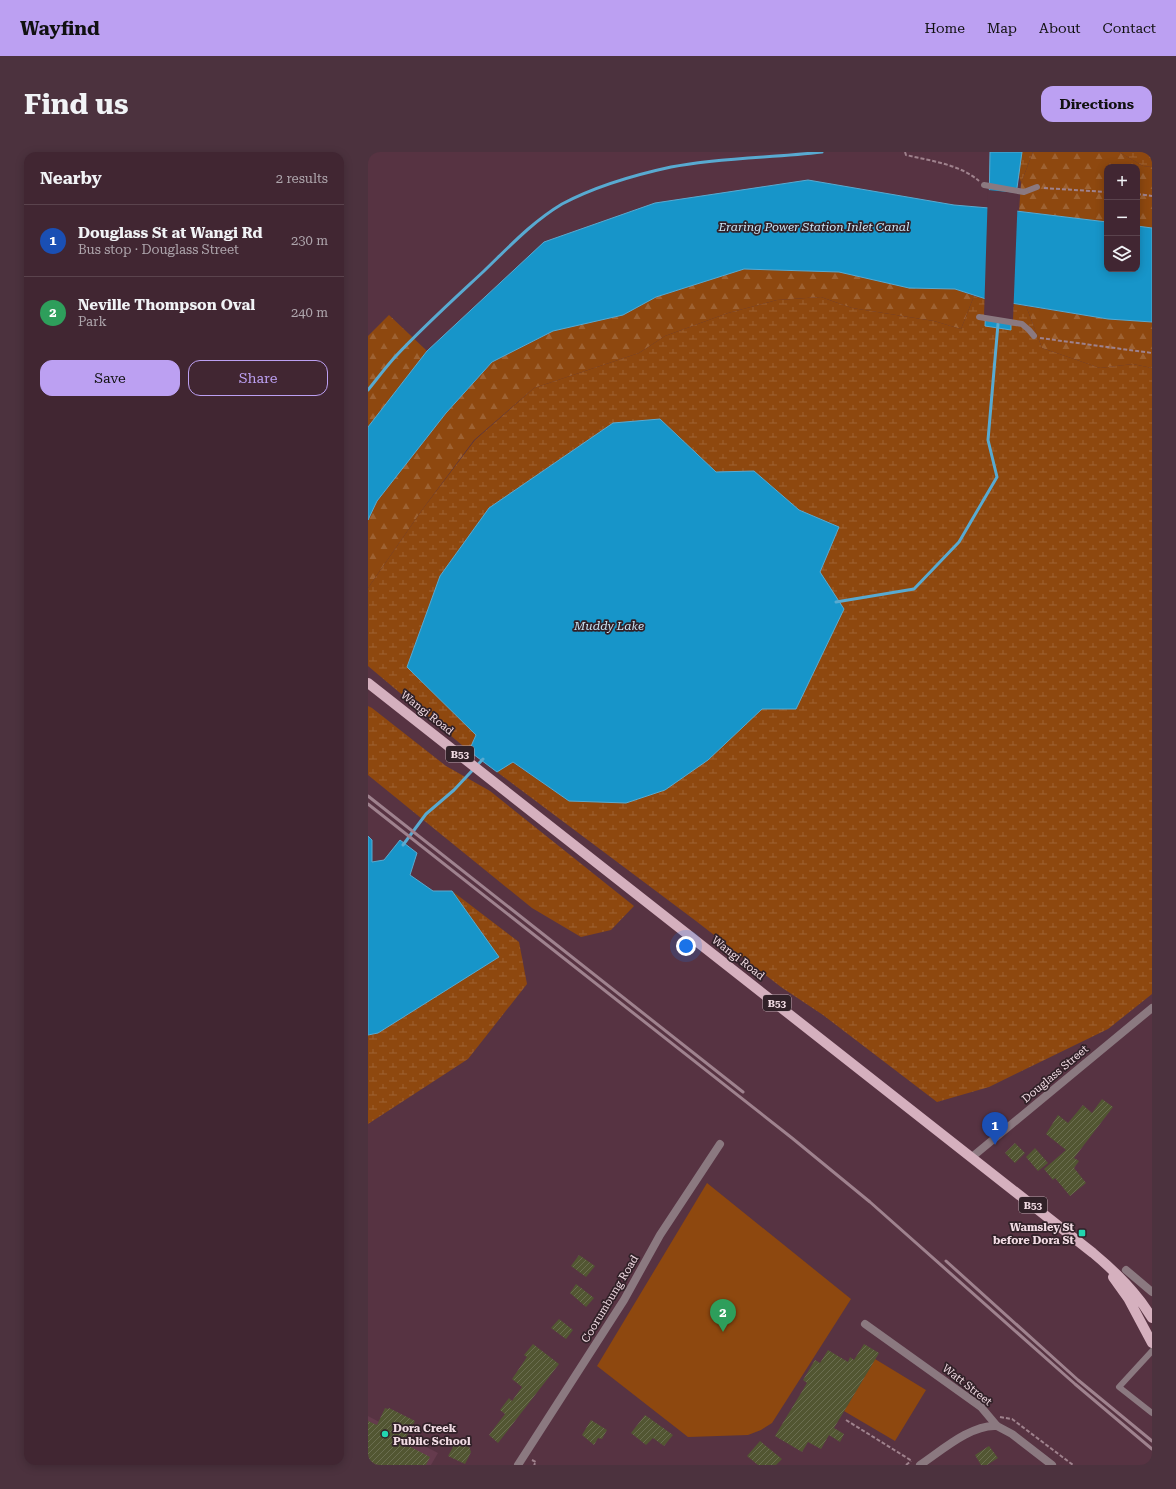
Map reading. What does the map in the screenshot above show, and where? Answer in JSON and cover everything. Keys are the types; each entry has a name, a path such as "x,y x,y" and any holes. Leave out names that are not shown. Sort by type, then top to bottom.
{"main road":[{"name":"Wangi Road","path":"368,683 1093,1253"},
{"name":"B53","path":"1093,1253 1117,1273 1152,1318"},
{"name":"B53","path":"1093,1253 1128,1298 1152,1343"}],"street":[{"name":"Douglass Street","path":"972,1157 1152,1008"},
{"name":"Coorumbung Road","path":"518,1465 624,1300 660,1236 720,1144"},
{"path":"1126,1270 1152,1292"},
{"name":"Watt Street","path":"865,1324 981,1407 997,1426 1012,1434 1052,1465"},
{"path":"916,1461 973,1430 988,1426 997,1426"}],"lane":[{"path":"984,185 1024,192 1037,187"},
{"path":"979,317 1022,324 1034,336"},
{"path":"1152,1351 1119,1387 1152,1413"}],"path":[{"path":"905,152 906,154 957,167 971,174 984,185"},
{"path":"1037,187 1104,192"},
{"path":"1140,194 1152,196"},
{"path":"1034,336 1152,353"},
{"path":"989,1416 1012,1419 1073,1465"},
{"path":"846,1420 916,1461"},
{"path":"906,1465 916,1461"}],"shaded area":[{"name":"Dora Creek Public School","path":"368,1416 438,1453 431,1465 368,1465"}],"green space":[{"path":"1018,152 1033,152 1021,183 1015,159"},
{"path":"1033,152 1119,152 1140,164 1104,164 1104,222 1019,211 1021,183"},
{"path":"1119,152 1152,152 1152,167 1140,164"},
{"path":"1140,164 1152,167 1152,228 1140,226"},
{"path":"744,269 839,272 909,288 955,289 974,296 961,329 934,321 852,308 821,297 777,300 728,313 665,336 639,353 534,388 474,440 422,510 368,588 368,520 377,501 446,413 492,362 553,331 623,315 656,297"},
{"path":"974,296 1026,306 1042,348 1100,368 1133,364 1152,368 1152,994 1108,1029 989,1087 937,1102 823,1015 781,987 696,921 497,772 512,762 569,801 708,760 762,708 839,527 799,510 754,471 716,472 660,419 613,423 489,508 440,576 407,667 476,735 469,751 368,666 368,588 422,510 475,440 534,388 639,353 665,336 728,313 777,300 821,297 852,308 934,321 961,329"},
{"path":"1026,306 1108,319 1152,322 1152,368 1133,364 1100,368 1042,348"},
{"path":"389,315 427,351 368,427 368,336"},
{"path":"368,706 446,766 490,791 634,906 611,930 581,937 532,908 368,775"},
{"path":"452,891 519,942 527,984 468,1059 368,1124 368,1035 378,1033 498,957"},
{"path":"707,1183 851,1299 772,1423 761,1430 748,1435 688,1437 597,1366"},
{"path":"875,1359 926,1390 895,1441 844,1411"}],"water":[{"name":"Eraring Power Station Inlet Canal","path":"990,152 1022,152 1016,195 1016,211 1104,222 1104,272 1140,272 1140,226 1152,228 1152,322 1108,319 1011,303 1011,330 985,326 986,299 955,289 909,288 839,272 744,269 656,297 623,315 553,331 492,362 446,413 377,501 368,520 368,427 427,351 544,242 655,203 808,180 954,205 989,208"},
{"name":"Muddy Lake","path":"660,419 716,472 754,471 799,510 839,527 820,572 844,609 796,709 762,709 708,760 665,790 626,803 569,801 513,762 497,772 469,751 476,735 407,667 440,576 489,508 613,423"},
{"path":"368,836 372,840 372,862 384,860 400,840 417,853 410,875 433,891 452,891 499,957 378,1033 368,1035"}],"pier":[{"path":"988,190 1018,193 1013,320 984,316"}],"building":[{"path":"1102,1099 1113,1107 1074,1158 1079,1161 1074,1168 1086,1183 1070,1196 1055,1178 1053,1180 1044,1169 1066,1150 1046,1134 1058,1115 1068,1123 1083,1105 1092,1113"},
{"path":"1015,1143 1025,1153 1015,1163 1005,1153"},
{"path":"1035,1148 1048,1163 1038,1171 1026,1157"},
{"path":"579,1255 595,1266 586,1277 571,1266"},
{"path":"576,1284 594,1298 586,1307 570,1293"},
{"path":"559,1319 573,1330 566,1339 551,1328"},
{"path":"533,1344 559,1364 498,1443 489,1435 505,1414 500,1410 509,1398 512,1401 522,1387 512,1379 527,1357 524,1355"},
{"path":"864,1344 879,1353 834,1428 844,1434 840,1442 829,1435 821,1449 808,1442 802,1452 775,1436 807,1383 803,1380 815,1360 820,1363 828,1350 848,1362 850,1357 854,1360"},
{"name":"Dora Creek Public School","path":"385,1408 389,1408 415,1421 403,1443 430,1457 426,1465 368,1465 368,1421 377,1425"},
{"path":"645,1415 673,1435 664,1446 653,1438 646,1445 631,1433"},
{"path":"591,1420 607,1430 602,1439 598,1438 594,1445 582,1435"},
{"path":"450,1437 469,1446 471,1452 465,1464 448,1456 453,1447 446,1444"},
{"path":"760,1441 782,1459 776,1465 758,1465 747,1456"},
{"path":"989,1446 998,1458 987,1465 981,1465 975,1455"}],"waterway":[{"path":"368,390 384,369 416,335 521,235 562,204 615,182 671,167 728,159 822,152"},
{"path":"836,602 914,589 959,542 997,477 988,440 998,324"},
{"path":"403,845 426,814 454,790 483,759"}],"railway":[{"path":"368,796 743,1092"},
{"path":"368,804 792,1138 870,1202 1075,1384 1152,1449"},
{"path":"946,1261 1078,1380 1152,1441"}],"place":[{"name":"Douglass St at Wangi Rd","path":"995,1145"},
{"name":"Wamsley St before Dora St","path":"1082,1233"},
{"name":"Neville Thompson Oval","path":"723,1332"},
{"name":"Dora Creek Public School","path":"385,1434"}]}
